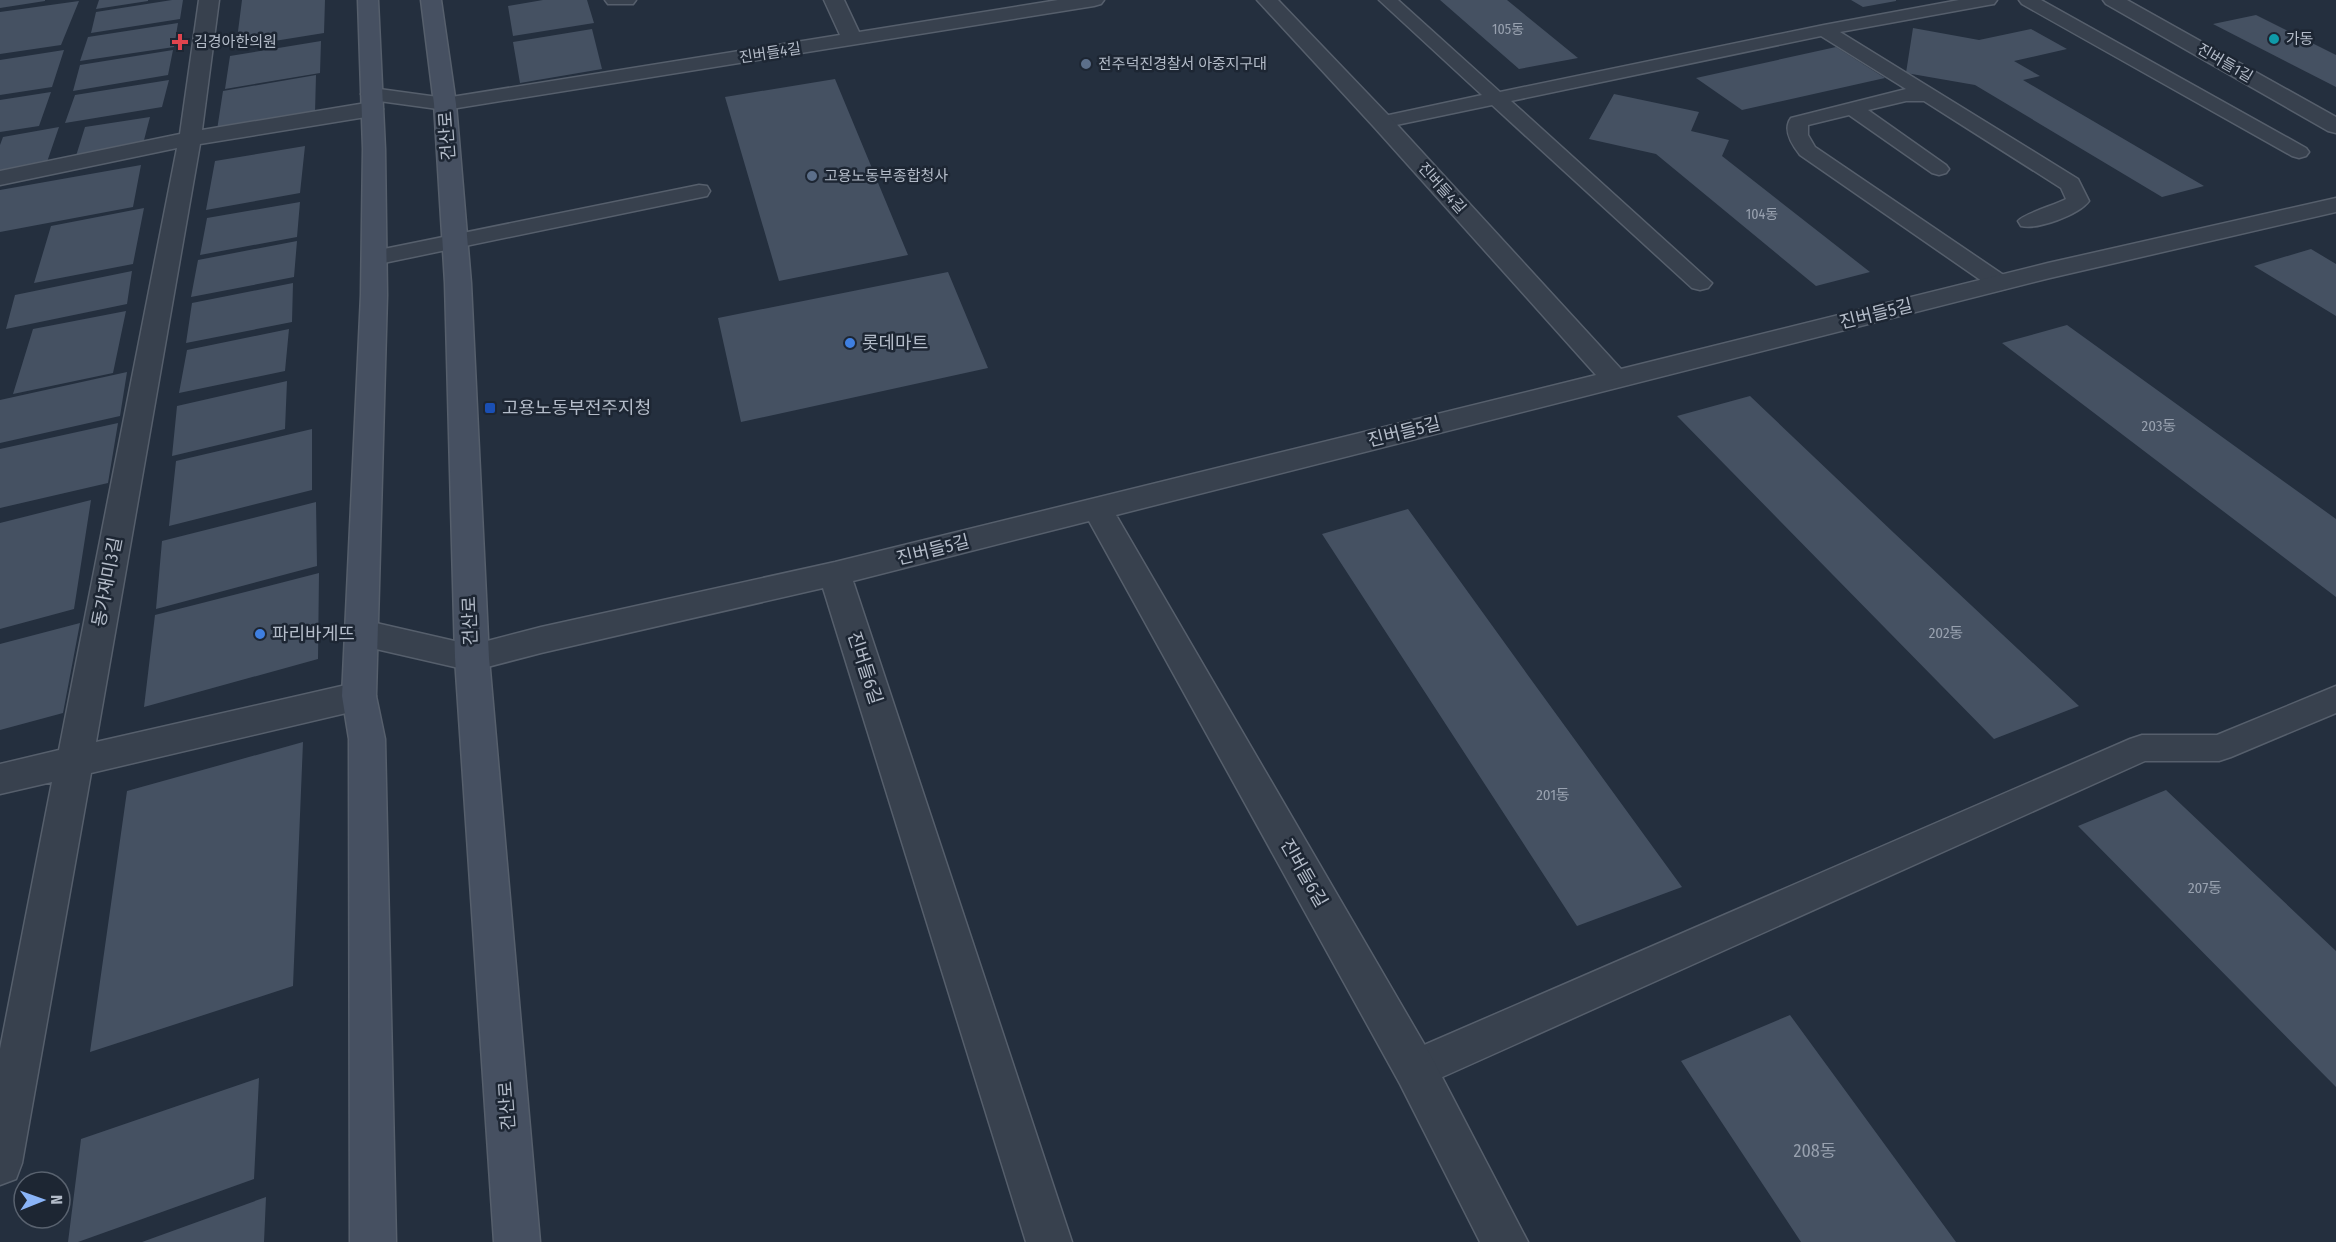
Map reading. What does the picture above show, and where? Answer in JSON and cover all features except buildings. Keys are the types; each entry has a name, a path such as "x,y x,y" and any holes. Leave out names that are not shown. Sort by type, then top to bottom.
{"street":[{"name":"동가재미3길","path":"0,1162 190,140 209,0"},
{"path":"368,0 374,258 363,633 359,696 367,739 373,1242"},
{"name":"건산로","path":"431,0 445,104 455,241 472,658 517,1242"},
{"path":"615,0 626,0"},
{"path":"834,0 853,40"},
{"name":"진버들4길","path":"0,178 372,102 445,104 1094,0"},
{"name":"진버들4길","path":"1267,0 1382,122 1614,379"},
{"name":"진버들1길","path":"2113,0 2336,126"},
{"name":"진버들5길","path":"472,658 541,640 835,574 2000,283 2336,205"},
{"name":"진버들6길","path":"1097,508 1415,1070 1505,1242"},
{"name":"진버들6길","path":"835,574 1048,1242"},
{"path":"363,633 472,658"},
{"path":"0,779 359,696"}],"lane":[{"path":"1388,0 1700,283"},
{"path":"1382,122 1824,30 1988,0"},
{"path":"2028,0 2298,152"},
{"path":"1824,30 2070,184 2078,201 2058,212 2029,220"},
{"path":"1928,94 1906,95 1798,122 1798,135 1807,151 2000,283"},
{"path":"1852,108 1939,169"},
{"path":"374,258 699,191"},
{"path":"1415,1070 2142,748 2219,748 2336,699"}],"place":[{"name":"가동","path":"2274,39"},
{"name":"김경아한의원","path":"180,42"},
{"name":"전주덕진경찰서 아중지구대","path":"1086,64"},
{"name":"고용노동부종합청사","path":"812,176"},
{"name":"롯데마트","path":"850,343"},
{"name":"고용노동부전주지청","path":"490,408"},
{"name":"파리바게뜨","path":"260,634"}]}
